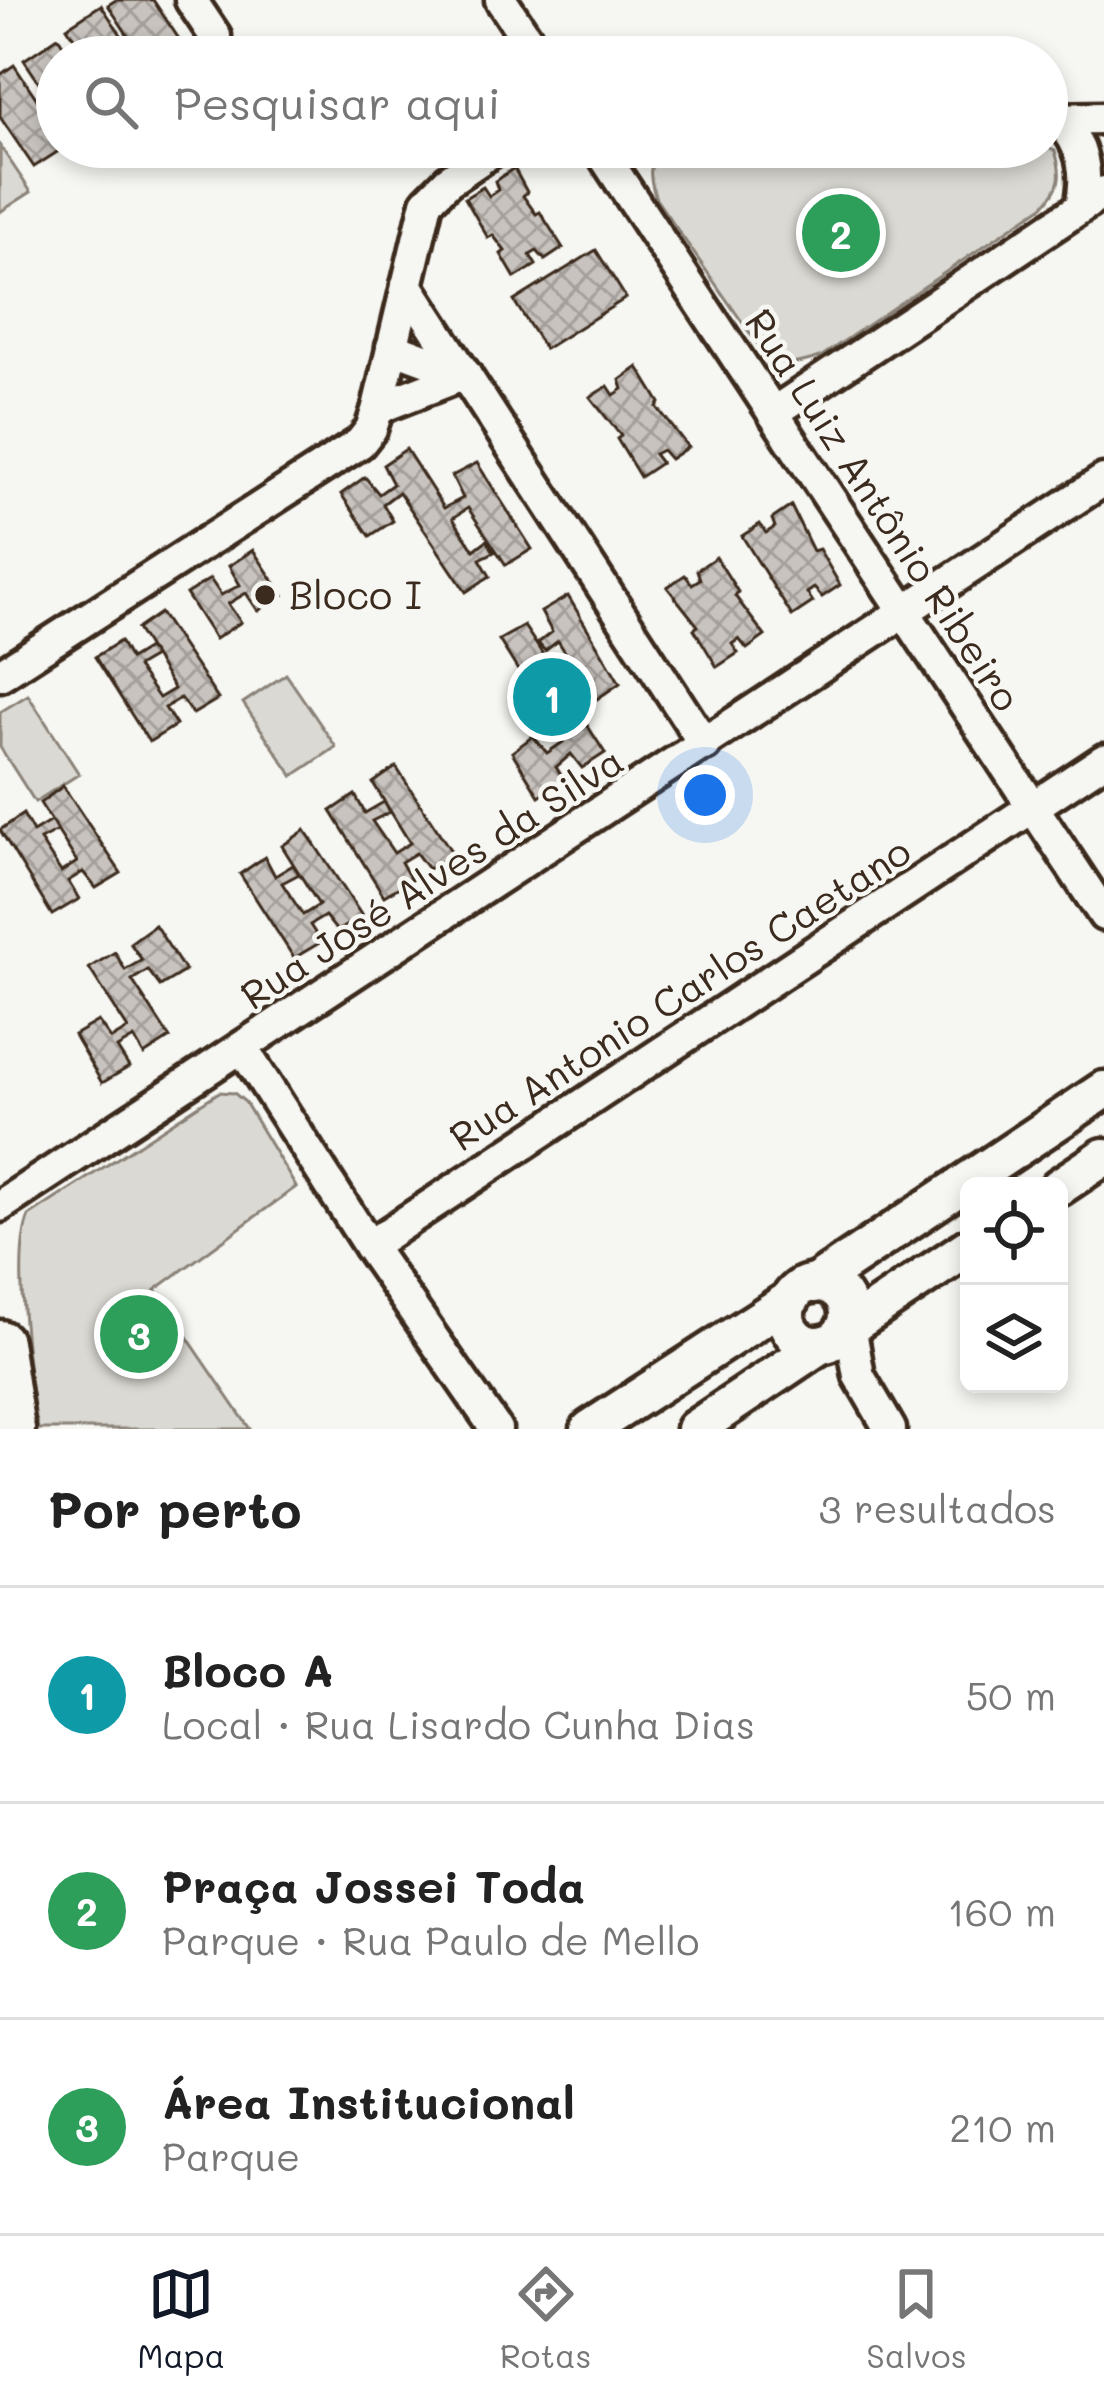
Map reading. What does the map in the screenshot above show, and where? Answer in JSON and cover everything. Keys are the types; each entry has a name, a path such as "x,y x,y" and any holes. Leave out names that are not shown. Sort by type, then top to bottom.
{"main road":[{"path":"0,1342 13,1429"}],"street":[{"path":"191,0 215,36"},
{"path":"501,0 524,36"},
{"path":"1068,118 1104,118"},
{"path":"773,413 1093,199 1075,136 1068,130"},
{"path":"0,675 360,443 378,408 427,202 468,168"},
{"name":"Rua Luiz Antônio Ribeiro","path":"618,168 773,413 1104,915"},
{"path":"406,285 705,746"},
{"path":"392,347 465,374"},
{"path":"378,408 465,374"},
{"name":"Rua José Alves da Silva","path":"0,1206 1104,480"},
{"name":"Rua Antonio Carlos Caetano","path":"369,1246 1104,760"},
{"path":"243,1049 369,1246 496,1429"},
{"path":"590,1429 1104,1090"},
{"path":"1068,1181 1104,1157"},
{"path":"695,1429 830,1334 960,1253"},
{"path":"803,1291 836,1290 830,1334"},
{"path":"803,1291 787,1319 830,1334 890,1429"}],"shaded area":[{"path":"0,146 31,192 0,212"},
{"path":"1058,168 1059,174 1054,193 1043,206 822,356 788,363 773,359 759,346 656,199 651,171"},
{"path":"286,674 336,747 293,776 243,703"},
{"path":"28,695 79,774 35,802 0,747 0,712"},
{"path":"219,1092 234,1093 245,1102 296,1187 155,1290 250,1429 38,1429 22,1289 29,1216"}],"building":[{"path":"116,0 153,0 177,36 128,36 108,5"},
{"path":"101,5 122,36 73,36 67,27"},
{"path":"36,52 36,78 24,60"},
{"path":"14,65 36,98 34,167 0,117 0,75"},
{"path":"514,168 527,192 523,196 536,214 540,212 563,248 545,260 537,251 530,255 536,265 515,278 501,254 505,251 493,235 488,238 465,198 483,187 489,196 498,190 495,181"},
{"path":"596,250 626,298 545,349 514,301"},
{"path":"638,367 660,403 657,407 688,447 670,459 662,450 654,454 661,463 640,477 617,439 621,436 590,397 608,386 614,395 623,389 620,380"},
{"path":"406,449 444,508 463,498 452,476 477,463 532,549 506,565 468,508 453,518 474,550 487,540 494,552 480,559 490,576 466,592 399,492 383,504 393,521 370,536 341,494 365,477 379,494 393,484 383,465"},
{"path":"791,506 813,551 819,549 840,585 822,597 814,588 807,593 813,602 792,616 742,536 760,524 766,533 775,527 772,519"},
{"name":"Bloco I","path":"253,550 283,595 258,611 246,593 228,604 241,622 215,639 186,594 210,579 221,595 240,585 229,566"},
{"path":"716,557 738,592 735,596 765,636 747,649 739,639 732,644 738,653 717,667 694,629 698,626 667,587 685,575 692,584 700,579 697,570"},
{"path":"568,596 620,683 597,699 585,685 568,695 605,753 582,768 571,754 556,767 565,781 539,796 512,752 533,736 547,753 563,742 499,640 524,626 562,683 579,674 558,641 545,651 538,643 552,632 541,612"},
{"path":"160,613 218,699 193,714 180,698 165,708 176,725 149,742 95,657 120,641 130,659 148,648 154,657 137,667 159,698 174,689 137,629"},
{"path":"396,767 453,854 428,869 416,853 401,862 411,880 384,896 331,811 355,795 365,813 384,802 390,812 372,821 394,853 410,843 373,783"},
{"path":"63,786 121,873 96,888 83,872 68,881 79,899 52,915 0,830 23,814 33,832 51,821 57,831 40,840 61,872 77,862 40,803"},
{"path":"305,830 362,916 337,931 325,916 310,925 321,942 294,958 240,874 265,857 275,876 293,865 299,874 282,883 303,915 319,905 282,846"},
{"path":"155,925 185,971 160,986 148,970 132,980 170,1038 144,1055 134,1038 117,1048 129,1067 102,1083 74,1035 98,1021 111,1039 128,1029 89,968 115,952 125,970 142,960 130,943"}],"place":[{"name":"Praça Jossei Toda","path":"841,233"},
{"name":"Bloco I","path":"265,595"},
{"name":"Bloco A","path":"552,697"},
{"name":"Área Institucional","path":"139,1334"}]}
